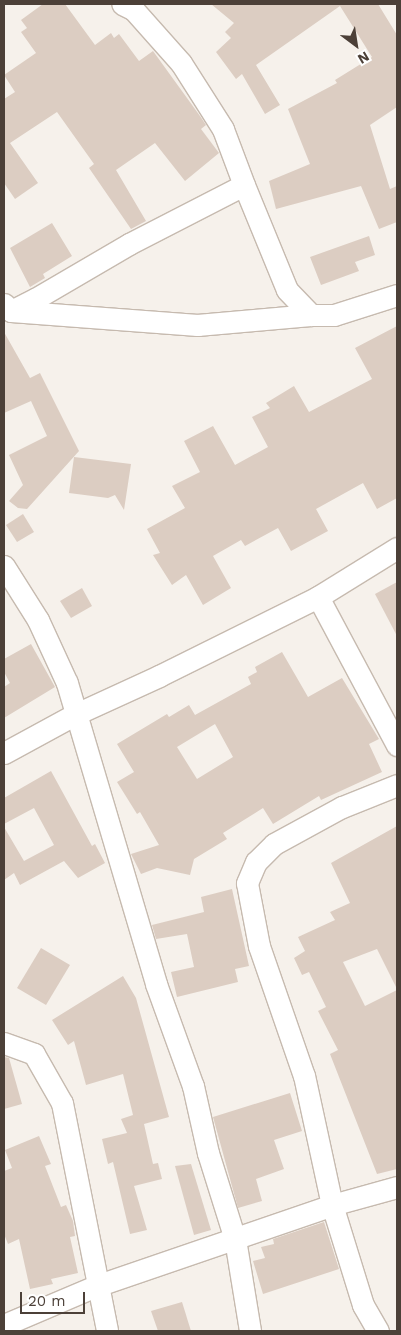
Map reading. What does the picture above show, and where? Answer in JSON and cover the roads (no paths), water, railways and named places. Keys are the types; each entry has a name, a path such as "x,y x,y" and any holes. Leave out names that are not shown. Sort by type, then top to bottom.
{"street":[{"path":"122,4 134,10 181,63 223,129 244,186 287,290 311,315"},
{"path":"8,308 244,186"},
{"path":"8,308 197,325 311,315 334,315 397,295"},
{"path":"4,753 74,714 159,676 318,597 397,548"},
{"path":"4,566 38,620 67,683 74,714 156,984 193,1086 208,1153 234,1239 250,1331"},
{"path":"318,597 397,745"},
{"path":"378,1331 364,1305 332,1205 304,1076 259,946 247,883 256,862 274,844 342,807 397,785"},
{"path":"4,1043 34,1054 62,1103 84,1201 96,1286 107,1331"},
{"path":"4,1325 96,1286 332,1205 397,1187"}]}
